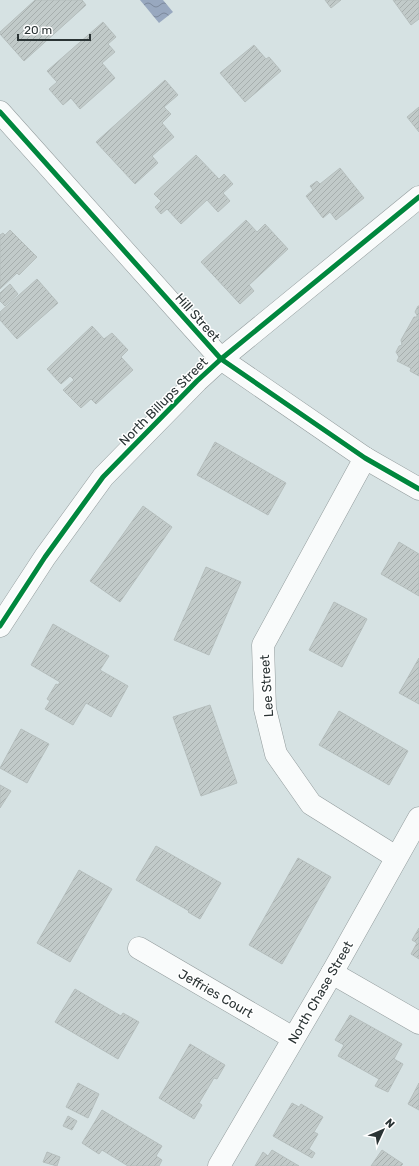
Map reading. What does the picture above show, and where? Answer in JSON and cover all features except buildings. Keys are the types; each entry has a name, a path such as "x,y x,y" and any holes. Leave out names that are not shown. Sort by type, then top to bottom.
{"street":[{"name":"Hill Street","path":"0,112 221,359 365,458 419,489"},
{"name":"North Billups Street","path":"0,626 45,557 103,477 221,359 419,197"},
{"name":"Lee Street","path":"365,458 263,645 265,709 276,754 312,804 396,858"},
{"name":"North Chase Street","path":"219,1166 332,972 419,818"},
{"name":"Jeffries Court","path":"139,948 293,1038"},
{"path":"332,972 419,1023"}],"water":[{"path":"140,0 163,0 173,12 159,23"}],"cycle path":[{"path":"0,112 221,359 365,458 419,489"},
{"path":"0,626 45,557 103,477 197,381 221,359 419,197"}]}
